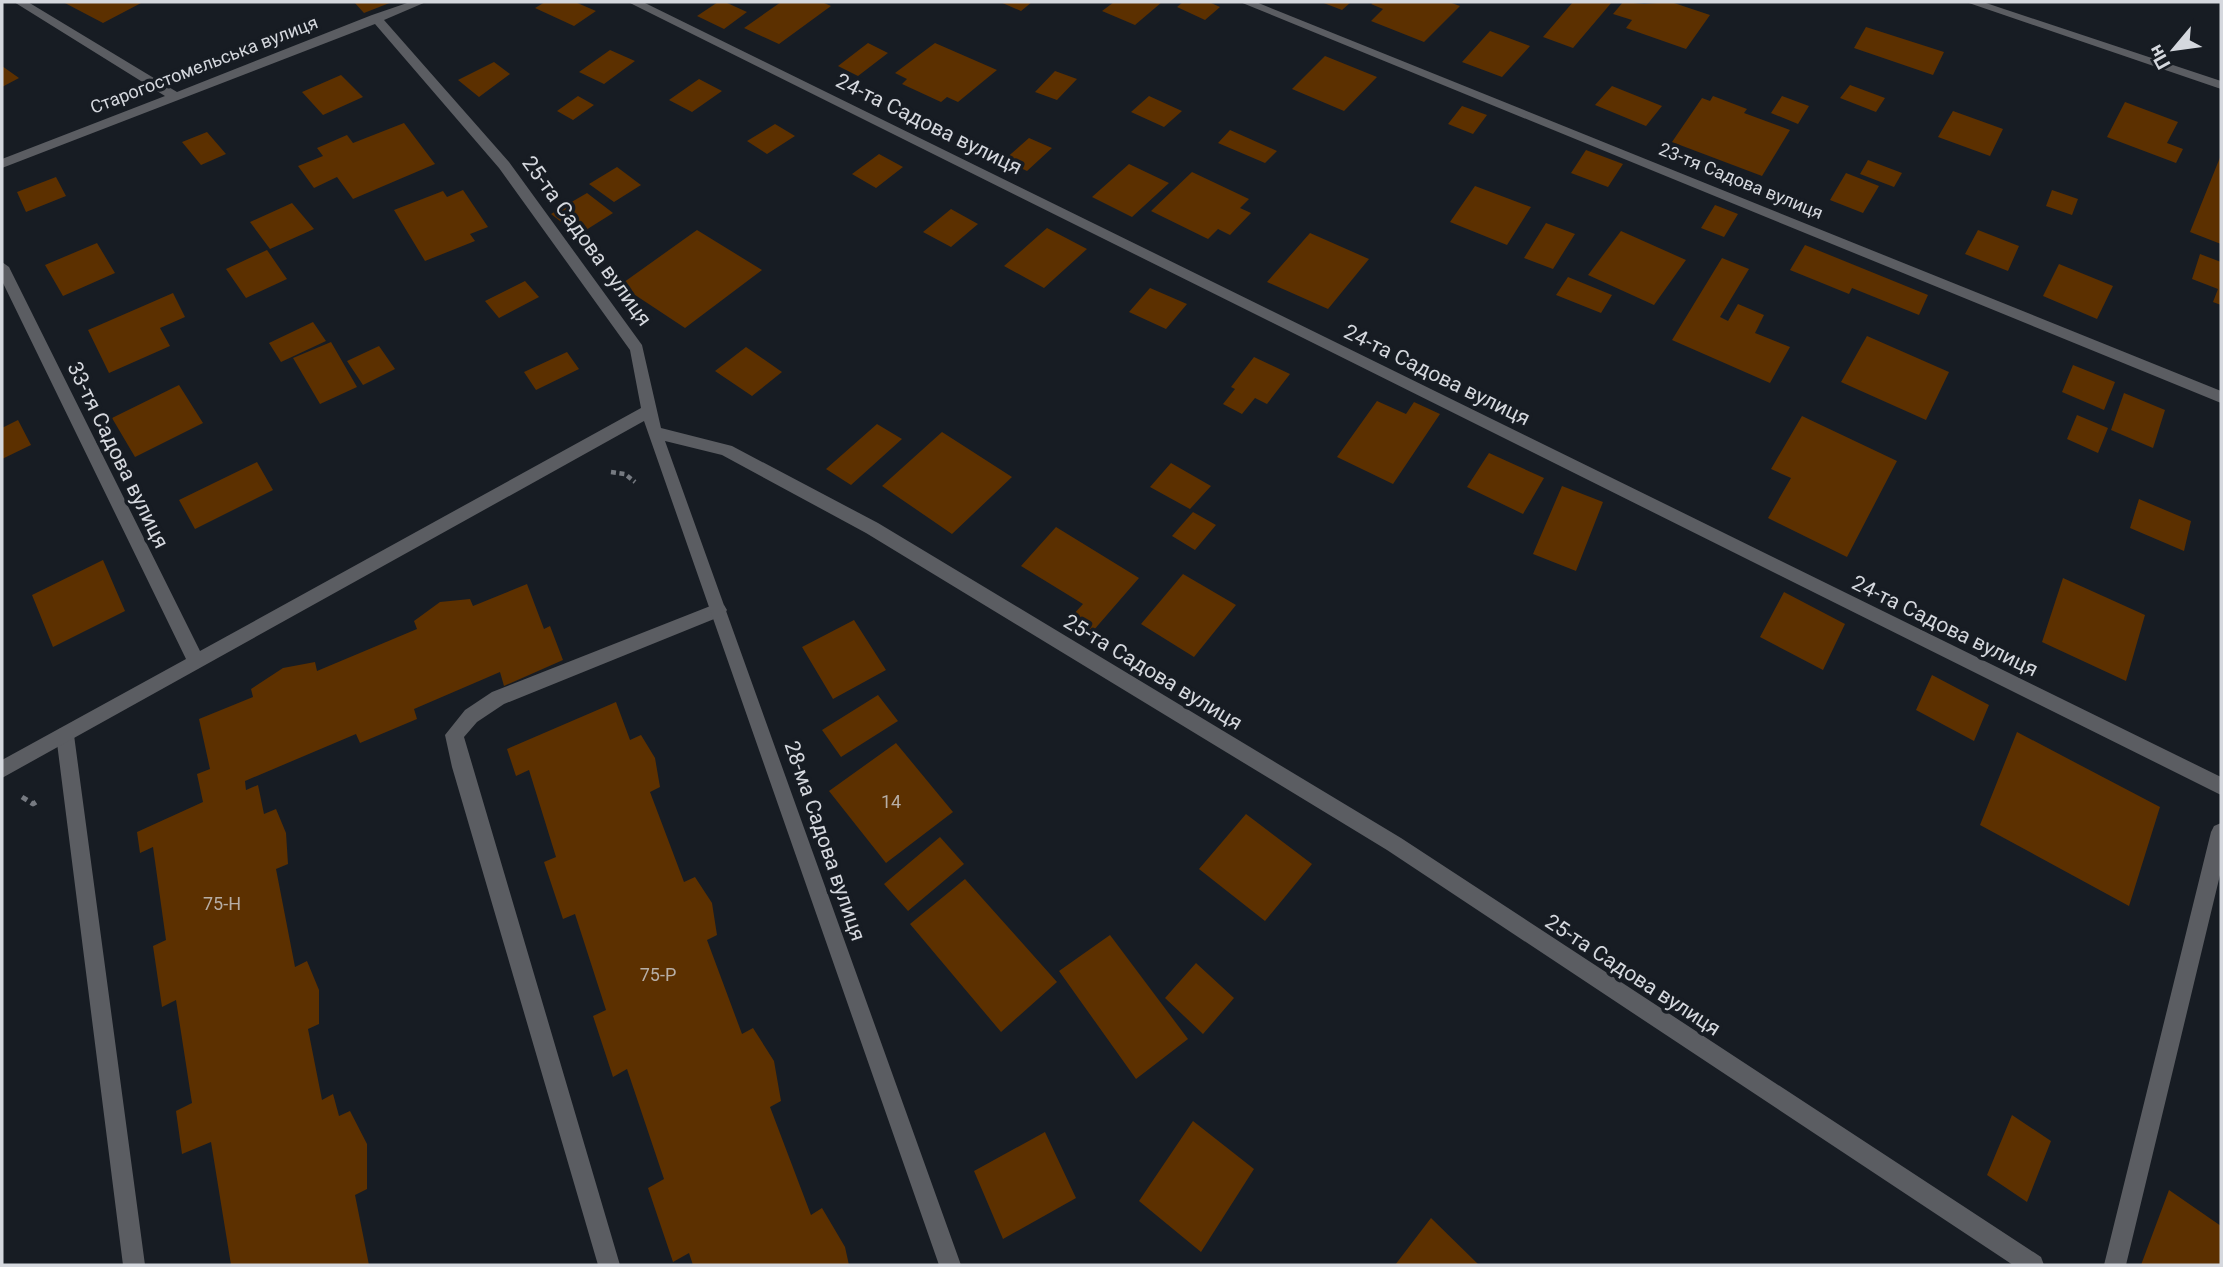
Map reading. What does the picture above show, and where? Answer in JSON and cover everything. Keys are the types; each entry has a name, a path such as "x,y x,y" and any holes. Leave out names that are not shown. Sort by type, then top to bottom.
{"street":[{"path":"20,2 173,95"},
{"name":"Старогостомельська вулиця","path":"2,164 173,95 420,2"},
{"name":"24-та Садова вулиця","path":"634,2 2221,786"},
{"name":"23-тя Садова вулиця","path":"1245,2 2221,397"},
{"path":"1972,2 2221,85"},
{"name":"25-та Садова вулиця","path":"376,18 504,164 637,349 654,432 726,450 872,528 1394,844 2033,1265"},
{"name":"33-тя Садова вулиця","path":"2,267 196,662"},
{"path":"2,770 648,411"},
{"name":"28-ма Садова вулиця","path":"654,432 950,1265"},
{"path":"610,1265 461,767 454,735 471,716 498,698 718,610"},
{"path":"65,735 134,1265"},
{"path":"2115,1265 2221,832"}],"path":[{"path":"605,472 625,474 640,488"},
{"path":"17,794 33,804 71,782"}],"building":[{"path":"63,2 143,2 103,23"},
{"path":"354,2 392,2 364,13"},
{"path":"545,2 575,2 596,11 574,26 535,8"},
{"path":"718,2 725,2 747,12 724,29 697,16"},
{"path":"781,2 822,2 831,6 779,44 744,28"},
{"path":"1000,2 1032,2 1021,11"},
{"path":"1114,2 1162,2 1135,25 1102,11"},
{"path":"1183,2 1209,2 1220,7 1205,20 1177,7"},
{"path":"1321,2 1351,2 1342,10"},
{"path":"1449,2 1460,6 1424,42 1371,21 1383,9 1371,4"},
{"path":"1573,2 1612,2 1573,48 1543,37"},
{"path":"1623,2 1671,2 1710,15 1686,49 1626,28 1632,20 1613,14"},
{"path":"1866,27 1944,52 1933,75 1854,48"},
{"path":"1490,31 1530,46 1502,77 1462,62"},
{"path":"868,43 888,53 858,76 838,66"},
{"path":"935,43 997,70 958,102 947,97 941,102 902,84 907,79 895,73"},
{"path":"610,50 635,61 604,84 579,72"},
{"path":"1325,56 1377,77 1344,111 1292,89"},
{"path":"494,62 510,74 479,97 458,80"},
{"path":"2,66 19,78 2,87"},
{"path":"1055,71 1077,79 1057,100 1035,92"},
{"path":"341,75 363,97 323,115 302,92"},
{"path":"699,79 722,91 692,112 669,100"},
{"path":"1850,85 1885,98 1876,112 1840,98"},
{"path":"1612,86 1662,106 1646,126 1595,105"},
{"path":"578,96 594,105 573,120 557,111"},
{"path":"1149,96 1182,111 1164,127 1131,112"},
{"path":"1713,96 1747,109 1744,113 1790,130 1762,176 1672,142 1702,98 1710,101"},
{"path":"1782,96 1809,106 1798,124 1771,113"},
{"path":"2125,102 2178,122 2167,143 2183,149 2176,163 2107,137"},
{"path":"1462,106 1487,115 1473,134 1448,124"},
{"path":"1953,111 2003,129 1990,156 1938,137"},
{"path":"404,123 435,164 353,199 337,177 314,188 298,166 323,156 317,148 347,135 353,143"},
{"path":"775,124 795,136 767,154 747,141"},
{"path":"1230,130 1277,151 1265,163 1218,143"},
{"path":"207,132 226,154 201,165 182,142"},
{"path":"1029,138 1052,148 1027,171 1004,160"},
{"path":"1586,150 1623,164 1608,187 1571,173"},
{"path":"879,154 903,167 876,188 852,174"},
{"path":"2221,155 2221,244 2190,232"},
{"path":"1868,160 1902,173 1894,187 1860,174"},
{"path":"1129,164 1169,183 1132,217 1092,197"},
{"path":"617,167 641,185 614,202 589,184"},
{"path":"1192,172 1249,199 1240,208 1251,213 1230,235 1218,229 1208,239 1151,211"},
{"path":"1846,173 1879,186 1863,213 1830,200"},
{"path":"56,177 66,196 26,212 17,192"},
{"path":"1475,186 1531,207 1507,245 1450,222"},
{"path":"463,190 488,227 470,234 475,241 425,261 394,210 443,191 447,197"},
{"path":"2052,190 2078,199 2072,215 2046,206"},
{"path":"587,193 613,213 578,235 551,214"},
{"path":"292,203 314,229 270,249 250,222"},
{"path":"1715,205 1738,214 1724,237 1701,228"},
{"path":"951,209 978,224 951,247 923,232"},
{"path":"1546,223 1575,234 1553,269 1524,258"},
{"path":"1047,228 1087,249 1044,288 1004,266"},
{"path":"697,230 762,270 685,328 620,285"},
{"path":"1978,230 2019,246 2008,271 1965,254"},
{"path":"1621,231 1686,260 1654,305 1588,275"},
{"path":"1310,233 1369,259 1328,309 1267,282"},
{"path":"97,243 115,273 63,296 45,265"},
{"path":"1805,245 1928,295 1919,315 1852,288 1849,294 1790,270"},
{"path":"267,250 287,279 246,298 226,269"},
{"path":"2200,254 2221,262 2221,305 2213,302 2218,289 2192,279"},
{"path":"1722,258 1749,269 1720,317 1728,321 1738,304 1764,315 1755,333 1790,347 1770,383 1672,340"},
{"path":"2059,264 2113,286 2097,319 2043,296"},
{"path":"1568,277 1612,295 1601,313 1556,295"},
{"path":"525,281 539,297 499,318 485,301"},
{"path":"1150,288 1187,304 1166,329 1129,312"},
{"path":"173,293 185,317 160,328 170,346 109,373 88,330"},
{"path":"313,322 326,341 281,362 269,343"},
{"path":"1867,336 1949,372 1926,420 1841,382"},
{"path":"331,342 357,387 320,404 293,358"},
{"path":"379,346 395,369 363,385 347,361"},
{"path":"746,347 782,372 752,396 715,371"},
{"path":"567,352 579,369 536,390 524,372"},
{"path":"1254,357 1290,374 1267,404 1255,398 1242,414 1223,404 1235,389 1231,387"},
{"path":"2073,365 2115,382 2104,410 2062,392"},
{"path":"179,385 203,423 135,457 112,418"},
{"path":"2124,393 2165,410 2153,448 2111,430"},
{"path":"1377,401 1406,414 1414,402 1440,414 1393,484 1337,457"},
{"path":"2077,415 2108,428 2098,453 2067,439"},
{"path":"1802,416 1897,461 1847,557 1768,518 1791,478 1771,469"},
{"path":"18,420 31,445 2,459 2,428"},
{"path":"877,424 902,439 851,485 826,469"},
{"path":"942,432 1012,477 952,534 882,486"},
{"path":"1489,453 1544,478 1523,514 1467,487"},
{"path":"257,462 273,490 195,529 179,500"},
{"path":"1171,463 1211,486 1190,509 1150,487"},
{"path":"1562,486 1603,502 1576,571 1533,554"},
{"path":"2139,499 2191,521 2184,551 2130,528"},
{"path":"1193,512 1216,525 1195,550 1172,536"},
{"path":"1056,527 1139,578 1093,631 1071,617 1083,604 1021,566"},
{"path":"103,560 125,611 53,647 32,595"},
{"path":"1183,574 1236,605 1194,657 1141,624"},
{"path":"2063,578 2145,615 2126,681 2042,642"},
{"path":"527,584 544,629 550,626 563,660 504,686 500,672 414,709 417,719 360,743 356,734 245,781 246,790 258,785 264,814 276,809 286,833 288,864 276,869 295,967 307,961 319,990 319,1024 308,1029 322,1100 333,1094 339,1116 350,1111 367,1144 367,1189 355,1195 369,1265 231,1265 211,1142 182,1154 176,1111 192,1103 176,1000 162,1007 153,946 166,940 153,847 140,853 137,832 203,802 197,774 210,769 199,719 253,697 251,689 283,668 315,662 317,671 417,629 414,621 440,602 470,599 473,606"},
{"path":"1784,592 1845,624 1823,670 1760,637"},
{"path":"854,620 886,670 833,699 802,647"},
{"path":"1932,675 1989,705 1974,741 1916,710"},
{"path":"878,695 898,721 841,757 822,730"},
{"path":"616,702 630,740 641,735 655,758 660,787 650,792 684,882 695,877 712,903 717,935 707,940 742,1034 753,1028 774,1061 781,1101 770,1107 811,1215 822,1208 845,1247 849,1265 693,1265 689,1253 673,1262 648,1188 664,1179 627,1069 613,1077 593,1016 606,1010 575,914 563,919 544,862 556,857 529,770 516,776 507,749"},
{"path":"2017,732 2160,807 2129,906 1980,825"},
{"path":"896,743 953,812 886,863 829,791"},
{"path":"1246,814 1312,864 1265,921 1199,869"},
{"path":"940,837 964,864 908,911 884,884"},
{"path":"965,879 1057,982 1001,1032 910,924"},
{"path":"1110,935 1188,1039 1136,1079 1059,971"},
{"path":"1196,963 1234,998 1203,1034 1165,998"},
{"path":"2012,1115 2051,1141 2027,1202 1987,1175"},
{"path":"1193,1121 1254,1169 1201,1252 1139,1201"},
{"path":"1045,1132 1076,1198 1003,1239 974,1171"},
{"path":"2169,1190 2221,1226 2221,1265 2141,1265"},
{"path":"1431,1218 1479,1265 1395,1265"}]}
